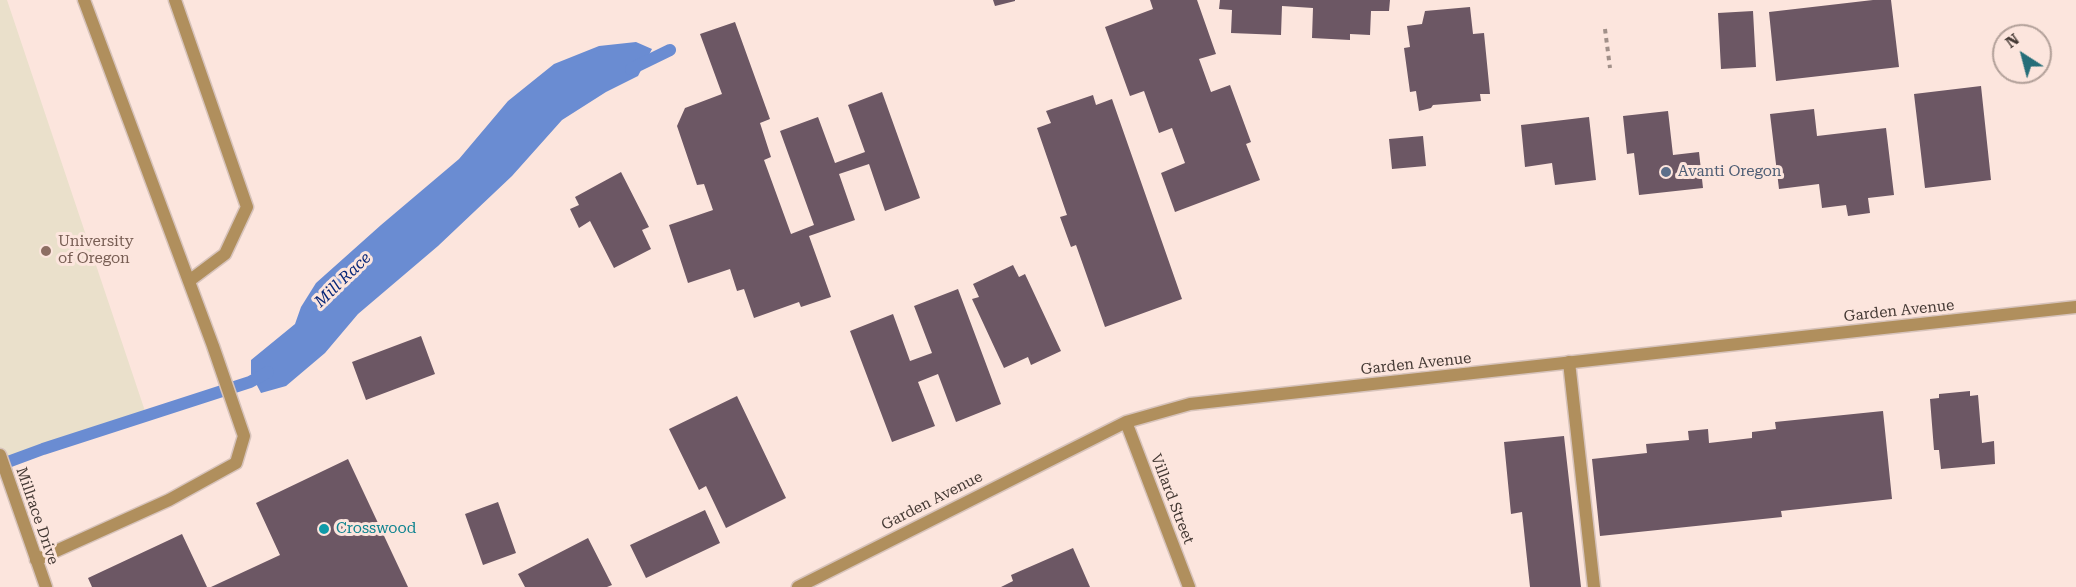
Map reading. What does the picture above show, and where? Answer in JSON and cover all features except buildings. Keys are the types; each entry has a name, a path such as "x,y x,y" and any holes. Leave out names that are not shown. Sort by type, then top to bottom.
{"street":[{"path":"36,560 169,500 236,463 244,436 213,346 84,0"},
{"path":"175,0 247,207 225,254 189,281"},
{"name":"Garden Avenue","path":"798,587 1126,422 1190,404 2076,307"},
{"path":"1569,362 1594,587"},
{"name":"Villard Street","path":"1126,422 1189,587"},
{"name":"Millrace Drive","path":"0,455 46,587"}],"path":[{"path":"1605,29 1610,68"}],"shaded area":[{"name":"University of Oregon","path":"0,0 7,0 147,417 43,449 0,465"}],"water":[{"path":"636,42 652,49 638,76 606,92 562,120 512,176 438,246 358,314 325,353 286,386 261,393 251,374 251,360 295,324 301,307 316,283 459,159 508,101 554,64 599,46"}],"waterway":[{"name":"Mill Race","path":"631,69 670,50"},
{"name":"Mill Race","path":"0,465 250,382 268,372"}],"place":[{"name":"Avanti Oregon","path":"1666,172"},
{"name":"University of Oregon","path":"46,251"},
{"name":"Crosswood","path":"324,529"}]}
